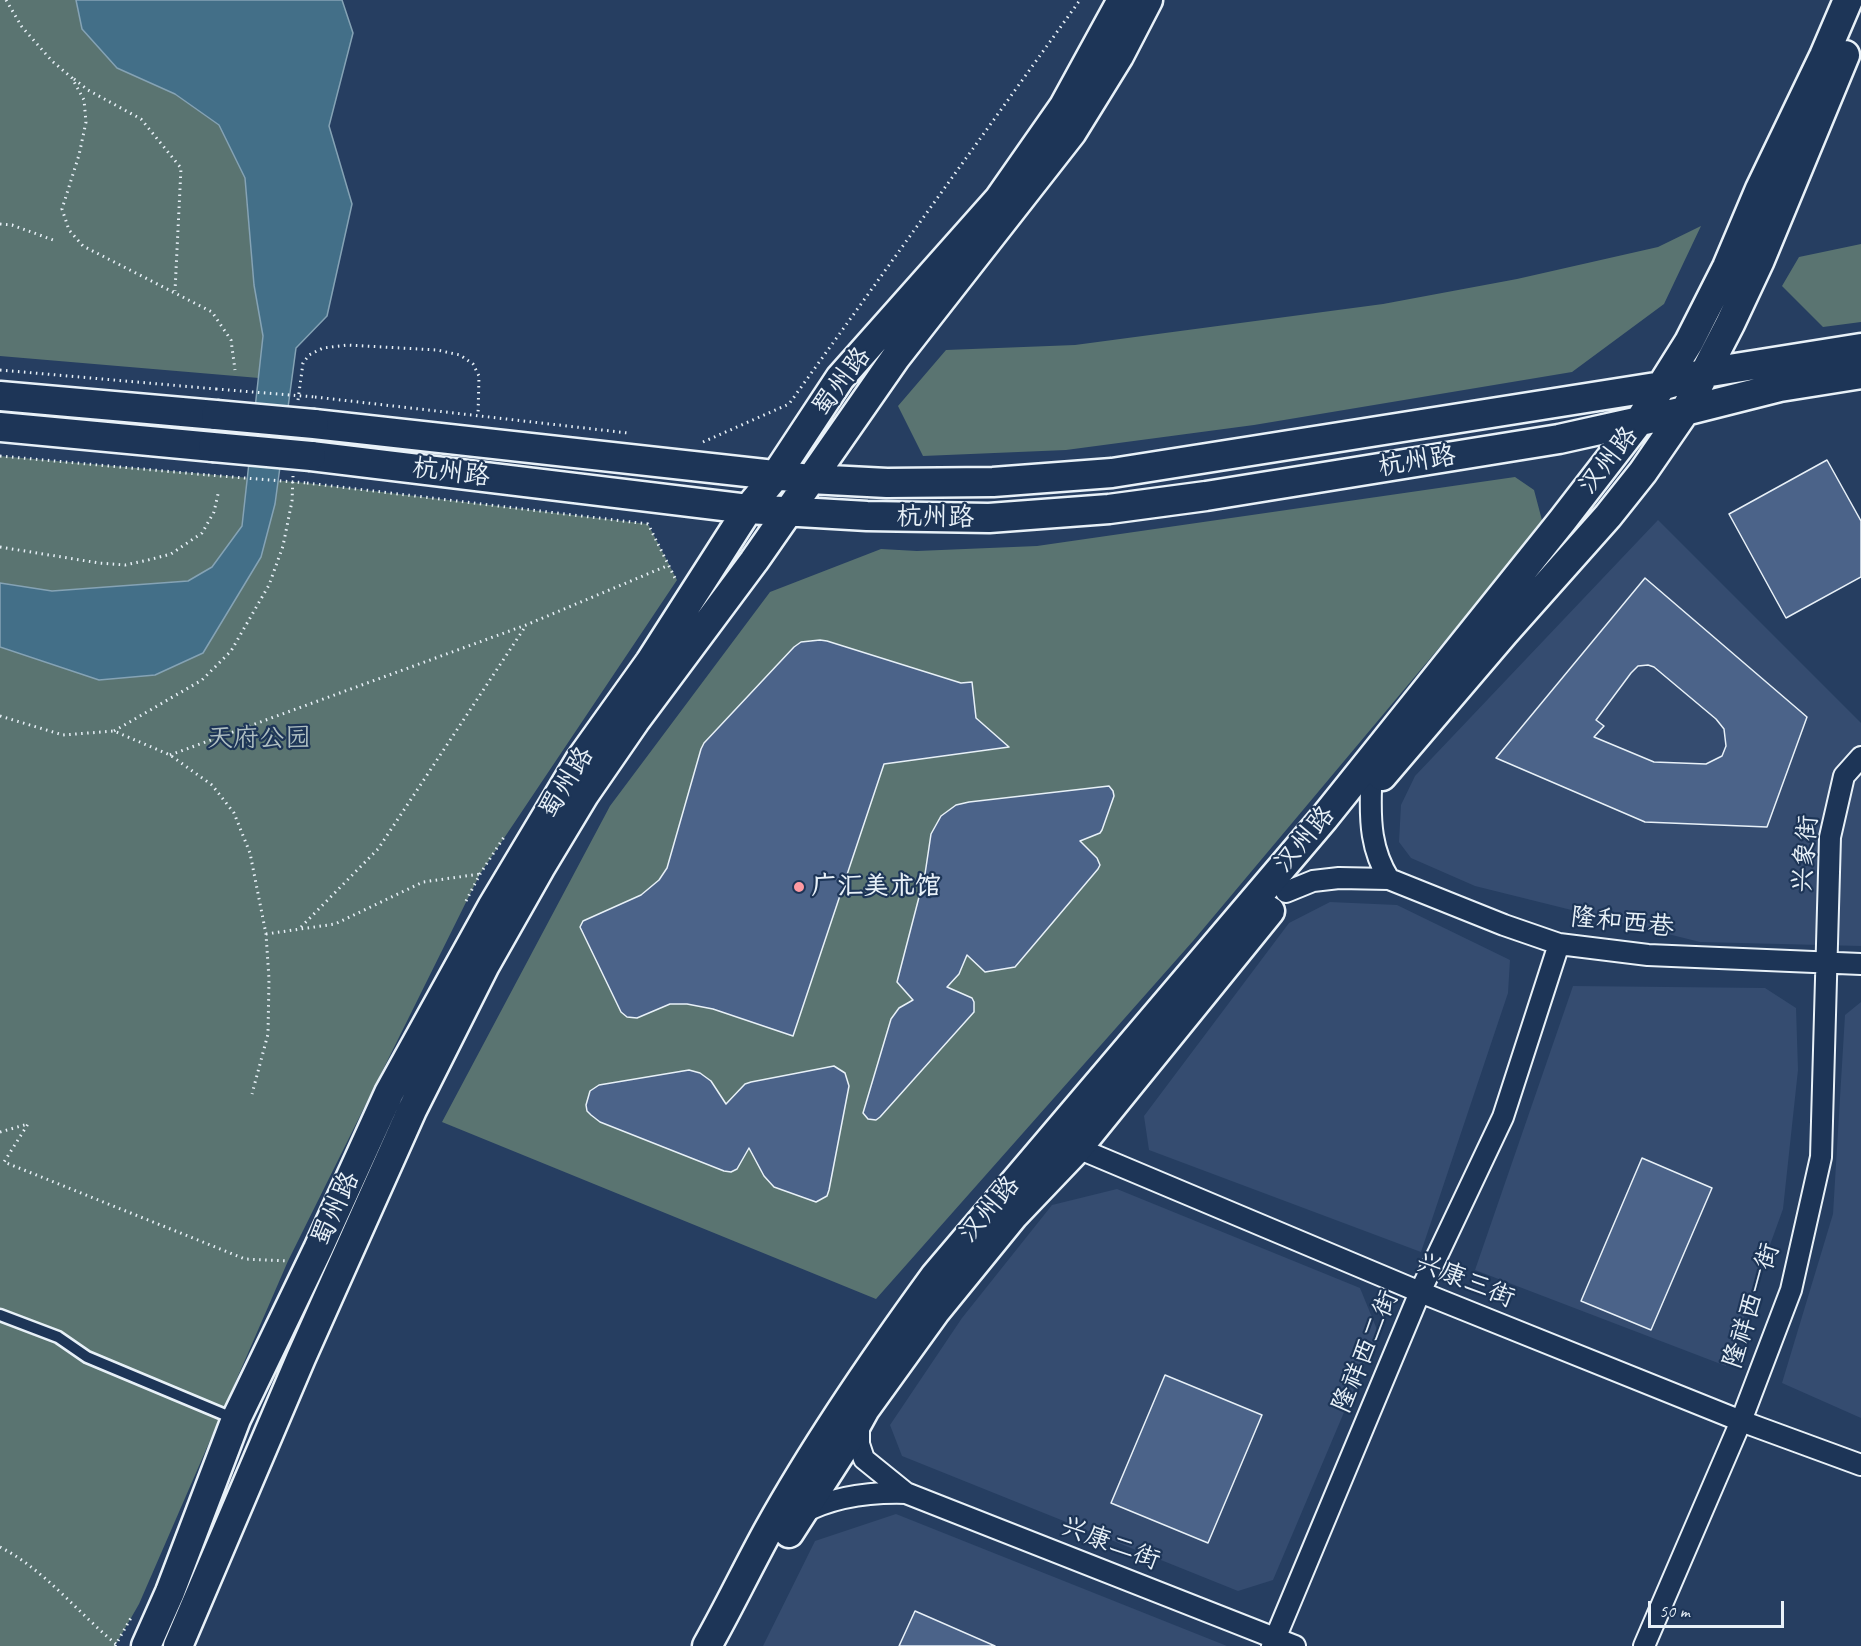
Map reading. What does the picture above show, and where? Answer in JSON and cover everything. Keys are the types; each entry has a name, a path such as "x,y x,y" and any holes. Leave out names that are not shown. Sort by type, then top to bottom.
{"main road":[{"name":"蜀州路","path":"146,1646 170,1592 236,1419 318,1249 389,1093 492,907 580,759 650,662 748,509 776,475 840,378 999,199 1064,106 1122,0"},
{"name":"蜀州路","path":"178,1646 292,1380 412,1110 485,965 584,795 635,721 754,561 896,357 1072,132 1119,56 1148,0"},
{"name":"汉州路","path":"729,1646 760,1581 843,1449 858,1421 935,1311 1014,1215 1065,1143 1562,521 1640,420 1689,342 1727,267 1760,189 1824,56 1848,0"},
{"name":"汉州路","path":"707,1646 770,1528 841,1412 935,1276 1065,1143 1286,892 1371,789 1504,633 1608,516 1643,472 1685,411 1730,324 1760,260 1861,17"},
{"name":"杭州路","path":"0,396 309,407 810,479 888,483 993,482 1112,472 1662,386 1704,373 1861,348"},
{"name":"杭州路","path":"0,427 213,447 304,469 748,509 867,516 989,518 1109,509 1206,496 1559,439 1780,387 1861,374"}],"street":[{"name":"兴象街","path":"1827,963 1830,837 1844,776 1861,757"},
{"path":"1371,789 1372,832 1379,863 1389,879"},
{"path":"1286,892 1313,881 1339,878 1389,879"},
{"name":"隆和西巷","path":"1389,879 1504,925 1559,944 1648,955 1861,964"},
{"name":"隆祥西二街","path":"1274,1642 1419,1292 1503,1117 1559,944"},
{"name":"隆祥西一街","path":"1644,1646 1741,1421 1791,1290 1821,1157 1827,963"},
{"name":"兴康三街","path":"1065,1143 1419,1292 1741,1421 1861,1465"},
{"path":"858,1421 859,1444 864,1459 883,1477 906,1493"},
{"path":"801,1514 817,1505 854,1497 887,1492 906,1493"},
{"name":"兴康二街","path":"906,1493 1274,1642 1295,1646"}],"lane":[{"path":"0,1315 58,1337 87,1357 236,1419"}],"path":[{"path":"6,0 22,27 52,61 88,90 141,119 181,168 175,291"},
{"path":"692,441 704,442 789,404 1080,0"},
{"path":"72,78 84,100 86,122 80,155 62,209 69,230 83,246 175,291 212,312 231,340 235,370"},
{"path":"0,224 12,225 56,241"},
{"path":"309,407 303,363 309,355 323,348 347,345 437,350 460,355 473,364 479,376 478,416"},
{"path":"0,370 216,402 478,416 633,434"},
{"path":"0,456 208,475 304,469 648,524 676,580"},
{"path":"0,716 63,735 114,731 202,680 231,651 269,585 283,546 292,501 304,469"},
{"path":"0,546 99,563 125,565 148,560 171,554 202,533 214,512 218,494"},
{"path":"170,755 526,625 669,565"},
{"path":"301,927 378,849 526,625"},
{"path":"114,731 170,755 212,785 234,813 250,853 266,934 269,979 268,1034 252,1094"},
{"path":"465,905 480,873 506,834"},
{"path":"266,934 301,927 335,924 423,882 480,873"},
{"path":"0,1132 28,1124 4,1162 245,1259 288,1261 292,1253"},
{"path":"0,1547 13,1553 50,1582 116,1645 133,1614"}],"shaded area":[{"path":"76,0 342,0 353,33 329,126 352,204 327,316 296,348 275,504 261,557 203,653 155,675 99,680 0,647 0,583 52,591 188,581 212,567 242,526 263,336 254,285 245,178 219,125 175,94 117,68 82,29"},
{"path":"1658,520 1861,723 1861,946 1700,942 1475,886 1411,858 1399,842 1401,805 1415,776"},
{"path":"1330,902 1397,905 1510,960 1508,993 1421,1252 1149,1150 1144,1116 1289,923"},
{"path":"1573,986 1765,988 1796,1008 1798,1070 1783,1209 1726,1366 1475,1270"},
{"path":"1861,1002 1861,1418 1782,1383 1833,1214 1845,1015"},
{"path":"1117,1189 1360,1288 1378,1332 1273,1580 1238,1591 902,1456 890,1425 962,1318 1052,1205"},
{"path":"896,1514 1227,1646 763,1646 815,1541"}],"green space":[{"path":"0,0 76,0 82,29 117,68 175,94 219,125 245,178 254,285 263,335 259,378 0,356"},
{"path":"1701,226 1664,304 1572,372 1254,425 1066,450 923,456 898,406 946,350 1075,345 1383,304 1517,279 1658,247"},
{"path":"1861,244 1861,322 1823,327 1782,286 1799,257"},
{"name":"天府公园","path":"0,456 307,483 648,524 677,580 480,874 288,1261 139,1604 115,1646 0,1646"},
{"path":"1515,477 1534,490 1543,524 1193,941 876,1299 442,1122 610,806 770,592 881,549 917,551 1037,546"}],"building":[{"path":"1827,460 1861,521 1861,577 1786,618 1729,514"},
{"path":"1645,578 1807,717 1767,827 1645,822 1496,758","holes":["1638,666 1654,667 1716,719 1724,729 1726,746 1722,756 1706,764 1654,762 1594,737 1604,726 1596,720 1631,673"]},
{"path":"820,640 961,683 972,682 976,718 1009,747 884,764 793,1036 713,1009 687,1004 670,1004 637,1018 627,1017 621,1012 580,927 583,921 641,895 659,880 667,868 704,743 794,647 801,642"},
{"path":"1109,786 1114,796 1102,830 1080,841 1097,858 1100,865 1098,869 1015,967 985,972 967,955 959,974 947,987 972,998 974,1012 880,1117 876,1120 868,1119 863,1113 891,1019 899,1008 913,1000 897,982 925,874 931,834 941,816 956,805 969,802"},
{"path":"834,1066 845,1073 849,1086 829,1190 827,1196 816,1202 774,1187 764,1176 749,1148 737,1169 731,1172 724,1171 600,1122 587,1111 586,1105 590,1091 599,1085 689,1070 700,1073 711,1081 726,1104 745,1084"},
{"path":"1642,1158 1712,1188 1651,1330 1581,1301"},
{"path":"1165,1375 1262,1415 1208,1543 1111,1503"},
{"path":"915,1611 995,1646 899,1646"}],"place":[{"name":"广汇美术馆","path":"799,887"}]}
